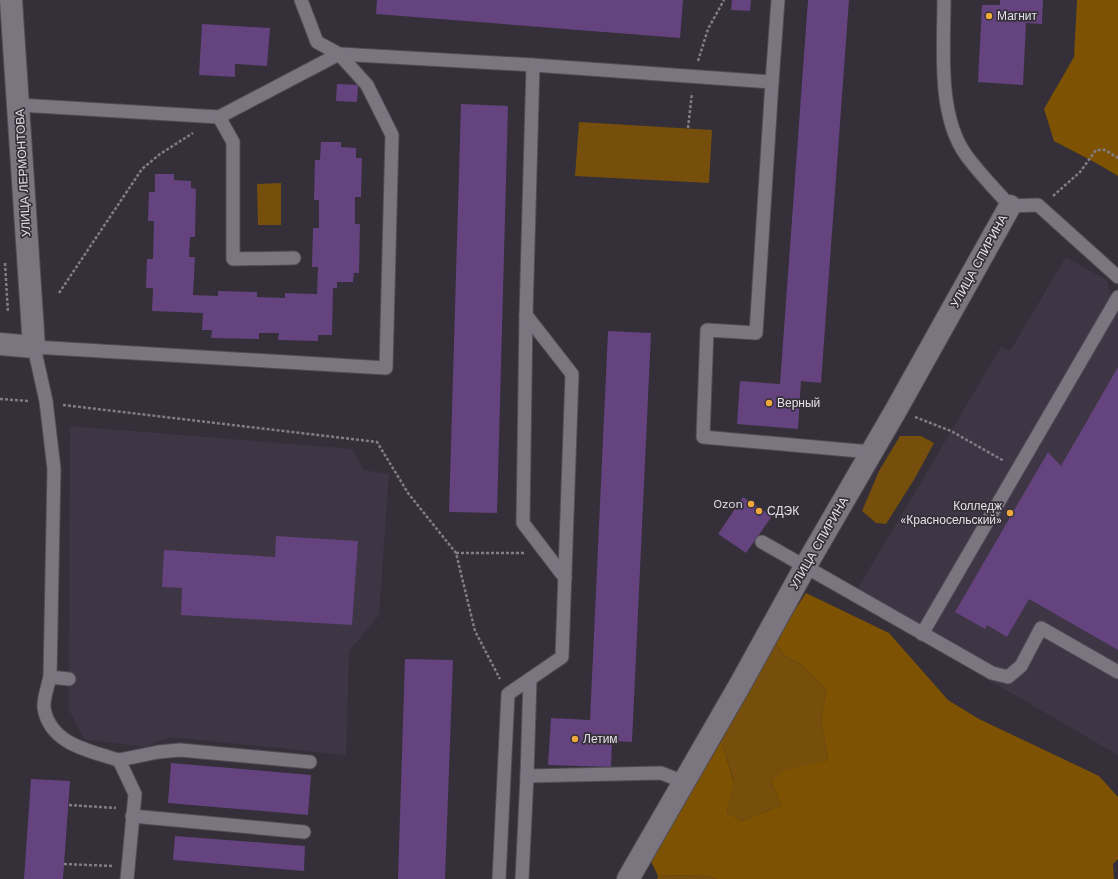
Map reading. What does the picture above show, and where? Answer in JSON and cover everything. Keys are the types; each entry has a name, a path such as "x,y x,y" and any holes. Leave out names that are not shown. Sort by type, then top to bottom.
{"street":[{"name":"УЛИЦА ЛЕРМОНТОВА","path":"11,0 34,347"},
{"name":"УЛИЦА СПИРИНА","path":"628,879 896,410 1010,206"},
{"path":"0,344 34,347"}],"lane":[{"path":"301,0 317,42 339,54 367,85 392,135 386,368 34,347 46,401 54,469 50,677 44,707 51,728 77,748 119,760 158,752 180,750 310,762"},
{"path":"778,0 756,333 707,330 703,437 871,452"},
{"path":"944,0 945,94 952,125 965,154 1010,206 1038,206 1118,277"},
{"path":"19,105 219,117 339,54 533,65 772,82"},
{"path":"533,65 526,315 523,523 565,578"},
{"path":"219,117 233,142 233,259 294,258"},
{"path":"922,634 1118,297"},
{"path":"499,879 508,694 562,657 572,374 526,315"},
{"path":"762,542 992,673 1008,678 1021,666 1041,628 1118,672"},
{"path":"50,677 69,679"},
{"path":"522,879 530,679"},
{"path":"119,760 135,794 127,873"},
{"path":"527,776 661,773 684,782"},
{"path":"133,812 304,832"}],"path":[{"path":"697,64 708,29 724,0"},
{"path":"688,128 692,89"},
{"path":"59,293 142,169 160,154 219,117"},
{"path":"1038,206 1080,172 1096,150 1105,150 1118,158"},
{"path":"0,399 46,401 65,406 377,442 408,493 456,553 476,631 508,694"},
{"path":"896,410 951,431 1018,469"},
{"path":"456,553 546,553"},
{"path":"69,805 133,812"},
{"path":"64,864 127,873"}],"shaded area":[{"path":"1077,0 1118,0 1118,176 1054,141 1044,109 1074,57"},
{"path":"579,122 712,130 709,183 575,176"},
{"path":"281,183 281,225 258,225 257,184"},
{"name":"Колледж «Красносельский»","path":"1066,257 1107,280 1112,298 1118,303 1118,755 851,600 1001,347 1010,351"},
{"path":"70,426 353,449 363,470 389,474 379,615 349,651 346,755 171,737 145,747 84,739 69,710"},
{"path":"900,436 921,436 934,443 915,478 886,524 876,523 862,511 879,471"},
{"path":"806,593 889,633 948,700 979,719 1099,776 1118,797 1118,859 1113,864 1114,879 716,879 703,875 658,876 650,859 719,734 734,782 727,812 742,821 781,805 771,781 785,770 828,760 821,721 826,689 800,664 785,656 774,641"},
{"path":"774,641 785,656 800,664 826,689 821,721 828,760 809,765 771,781 781,805 742,821 727,812 734,781 719,734"},
{"path":"703,875 716,879 657,879 658,876"}],"building":[{"path":"377,0 683,0 680,38 376,14"},
{"path":"732,0 751,0 750,11 731,10"},
{"path":"808,0 849,0 821,383 801,381 798,429 737,424 740,381 780,384"},
{"path":"1000,0 1043,0 1042,24 1026,23 1023,85 978,82 982,5 1000,5"},
{"path":"202,24 270,28 267,66 235,64 235,77 199,75"},
{"path":"337,84 358,85 357,102 336,101"},
{"path":"461,104 508,106 497,513 449,512"},
{"path":"321,142 341,142 341,147 356,148 356,158 362,158 361,197 355,197 355,224 360,224 359,273 354,273 353,282 337,282 337,288 333,288 332,335 318,335 318,341 278,340 279,333 259,333 259,339 211,338 212,330 202,330 203,313 152,311 153,288 146,288 147,259 153,259 154,221 148,221 149,192 155,192 155,174 174,174 174,180 191,181 191,188 196,189 195,237 190,237 189,257 195,257 193,295 218,296 218,291 257,292 257,297 285,298 285,293 317,294 318,267 312,267 313,228 319,228 319,200 314,200 315,160 320,160"},
{"path":"608,331 651,333 632,742 612,741 611,767 548,765 551,718 590,720"},
{"path":"1118,367 1118,650 1029,599 1007,637 987,625 985,629 955,612 1048,452 1061,466"},
{"path":"743,497 772,516 746,553 718,534"},
{"path":"276,536 358,541 352,625 181,615 182,588 162,587 164,550 275,557"},
{"path":"405,659 453,660 445,879 398,879"},
{"path":"171,763 311,775 308,815 168,803"},
{"path":"31,779 70,781 63,879 24,879"},
{"path":"175,836 305,846 304,871 173,860"}],"place":[{"name":"Магнит","path":"989,16"},
{"name":"Верный","path":"769,403"},
{"name":"Ozon","path":"751,504"},
{"name":"СДЭК","path":"759,511"},
{"name":"Колледж «Красносельский»","path":"1010,513"},
{"name":"Летим","path":"575,739"}]}
